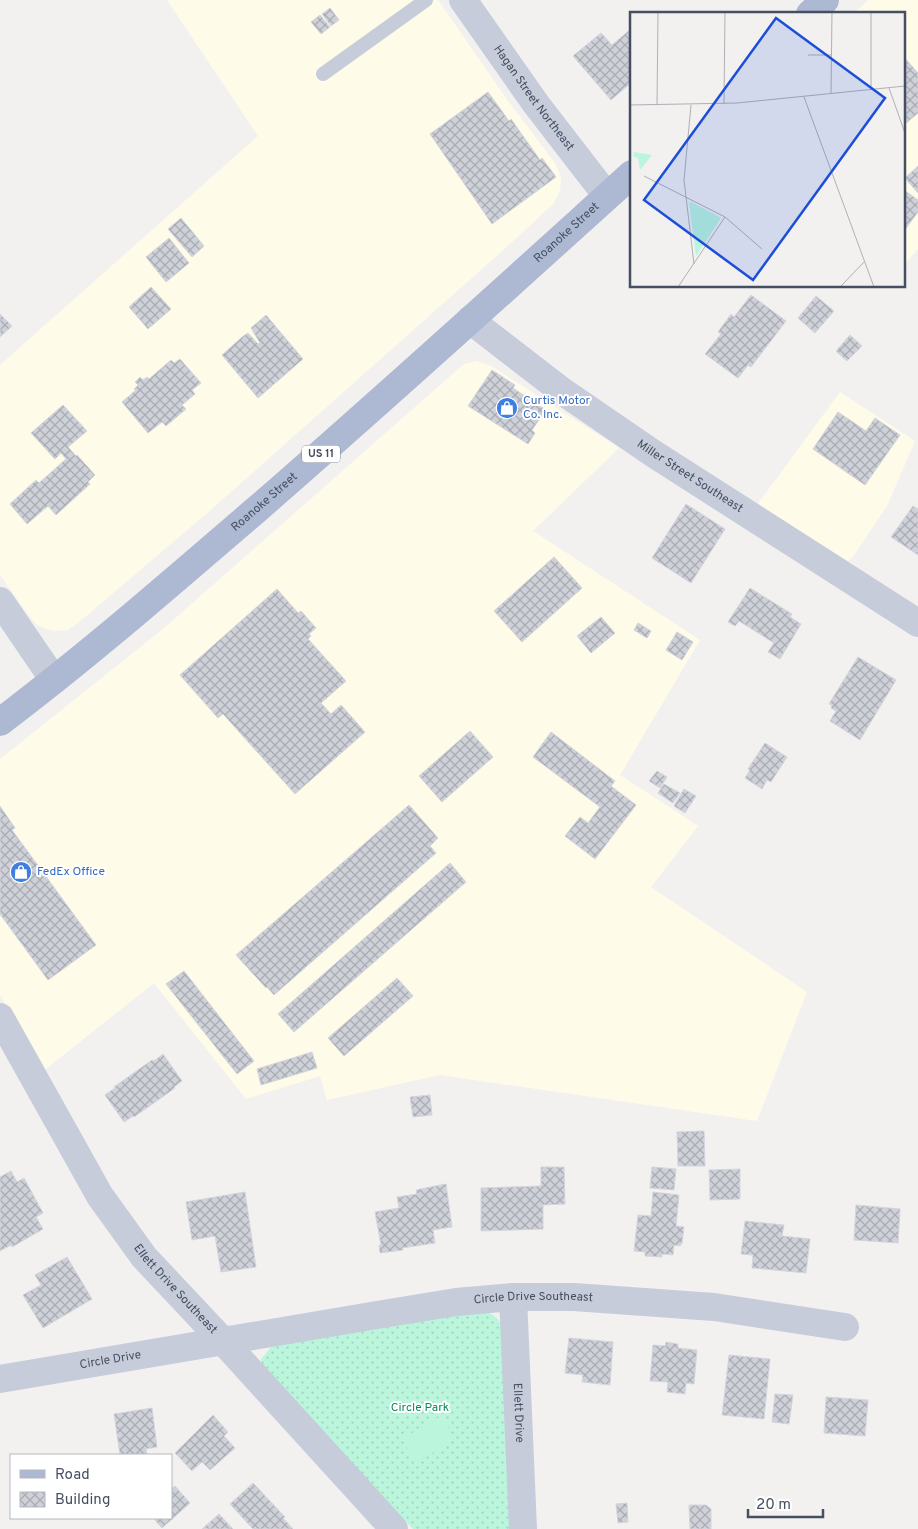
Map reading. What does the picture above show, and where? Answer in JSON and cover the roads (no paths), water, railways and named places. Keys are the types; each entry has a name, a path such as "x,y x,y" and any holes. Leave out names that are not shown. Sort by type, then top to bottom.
{"main road":[{"path":"811,12 825,0"},
{"name":"Roanoke Street","path":"0,722 190,568 337,440 630,176"}],"street":[{"name":"Hagan Street Northeast","path":"463,0 536,104 607,196"},
{"path":"799,0 808,12"},
{"name":"Miller Street Southeast","path":"470,320 562,391 654,454 918,623"},
{"path":"0,601 54,680"},
{"name":"Ellett Drive Southeast","path":"0,1017 100,1196 144,1257 394,1529"},
{"name":"Circle Drive Southeast","path":"222,1340 456,1302 513,1296 574,1296 714,1306 845,1327"},
{"name":"Ellett Drive","path":"513,1296 523,1529"},
{"name":"Circle Drive","path":"0,1379 222,1340"}],"lane":[{"path":"323,74 426,0"}],"place":[{"name":"Curtis Motor Co. Inc.","path":"507,408"},
{"name":"FedEx Office","path":"21,872"}],"park label":[{"name":"Circle Park","path":"420,1408"}]}
